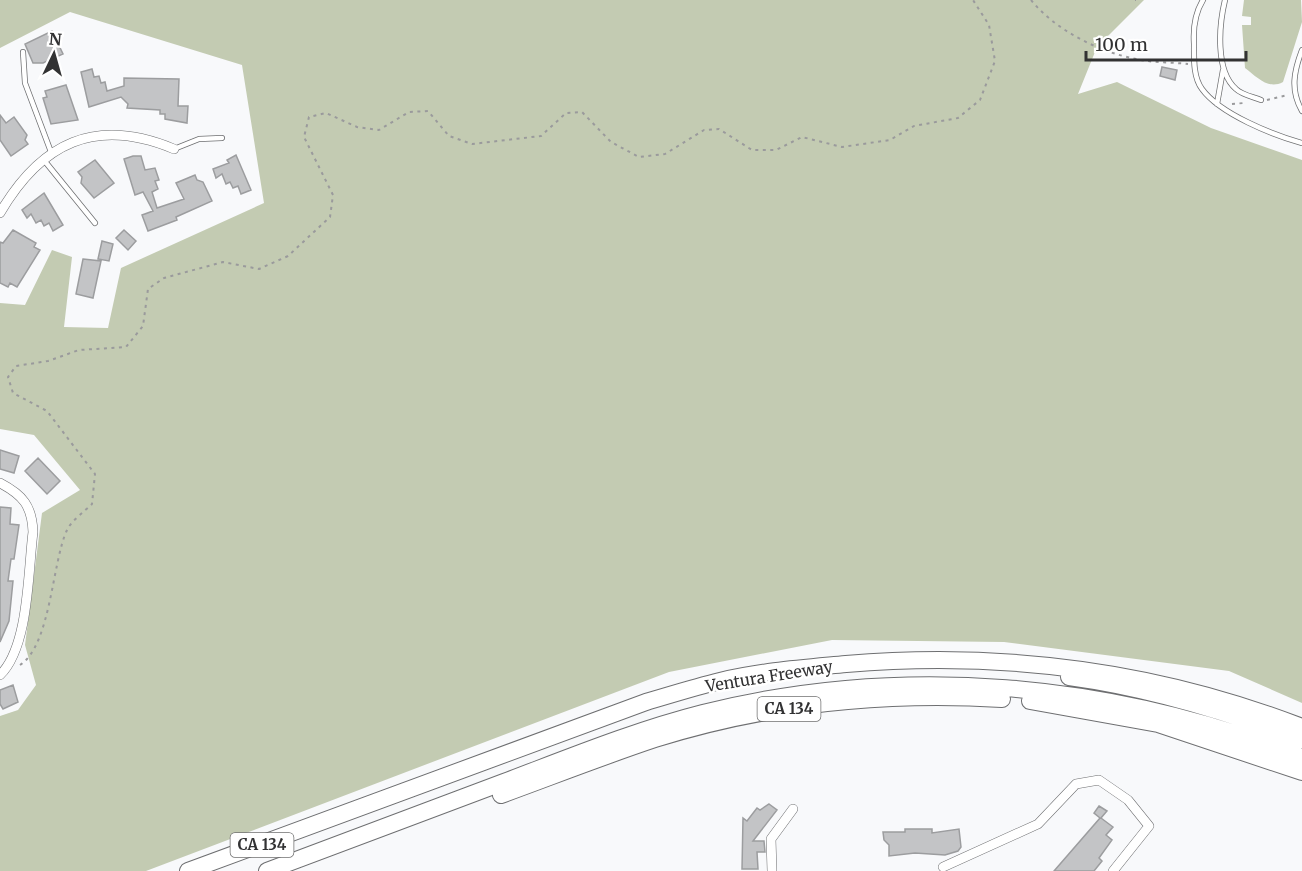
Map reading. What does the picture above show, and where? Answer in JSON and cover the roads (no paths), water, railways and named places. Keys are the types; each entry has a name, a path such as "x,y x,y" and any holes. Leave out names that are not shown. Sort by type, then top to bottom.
{"highway":[{"name":"Ventura Freeway","path":"188,871 646,702 721,681 802,668 866,662 957,659 1022,661 1102,670 1173,685 1249,706 1302,727"},
{"path":"866,662 881,669 962,668 1040,673 1139,689 1216,709 1302,740"},
{"path":"267,871 580,753 664,724 768,700 843,689 970,685 1089,697 1179,717 1302,757"},
{"name":"CA 134","path":"292,871 656,739 780,711 869,699 948,696 1033,701 1158,724 1302,772"},
{"path":"219,871 305,839 335,818"}],"street":[{"path":"0,213 23,177 47,155 86,138 121,135 156,141 174,148"},
{"path":"0,483 17,492 27,503 32,516 33,532 18,644 3,672"},
{"path":"943,867 1038,824 1076,783 1099,780 1128,800 1149,826 1113,871"},
{"path":"772,871 771,839 793,808"}],"lane":[{"path":"1203,0 1193,31 1194,64 1201,88 1217,104 1256,126 1302,143"},
{"path":"1217,104 1223,70 1222,12 1225,0"},
{"path":"1302,50 1293,76 1295,93 1302,111"},
{"path":"23,52 25,83 47,155 95,223"},
{"path":"1223,70 1236,90 1261,100"},
{"path":"174,148 199,139 222,138"}]}
